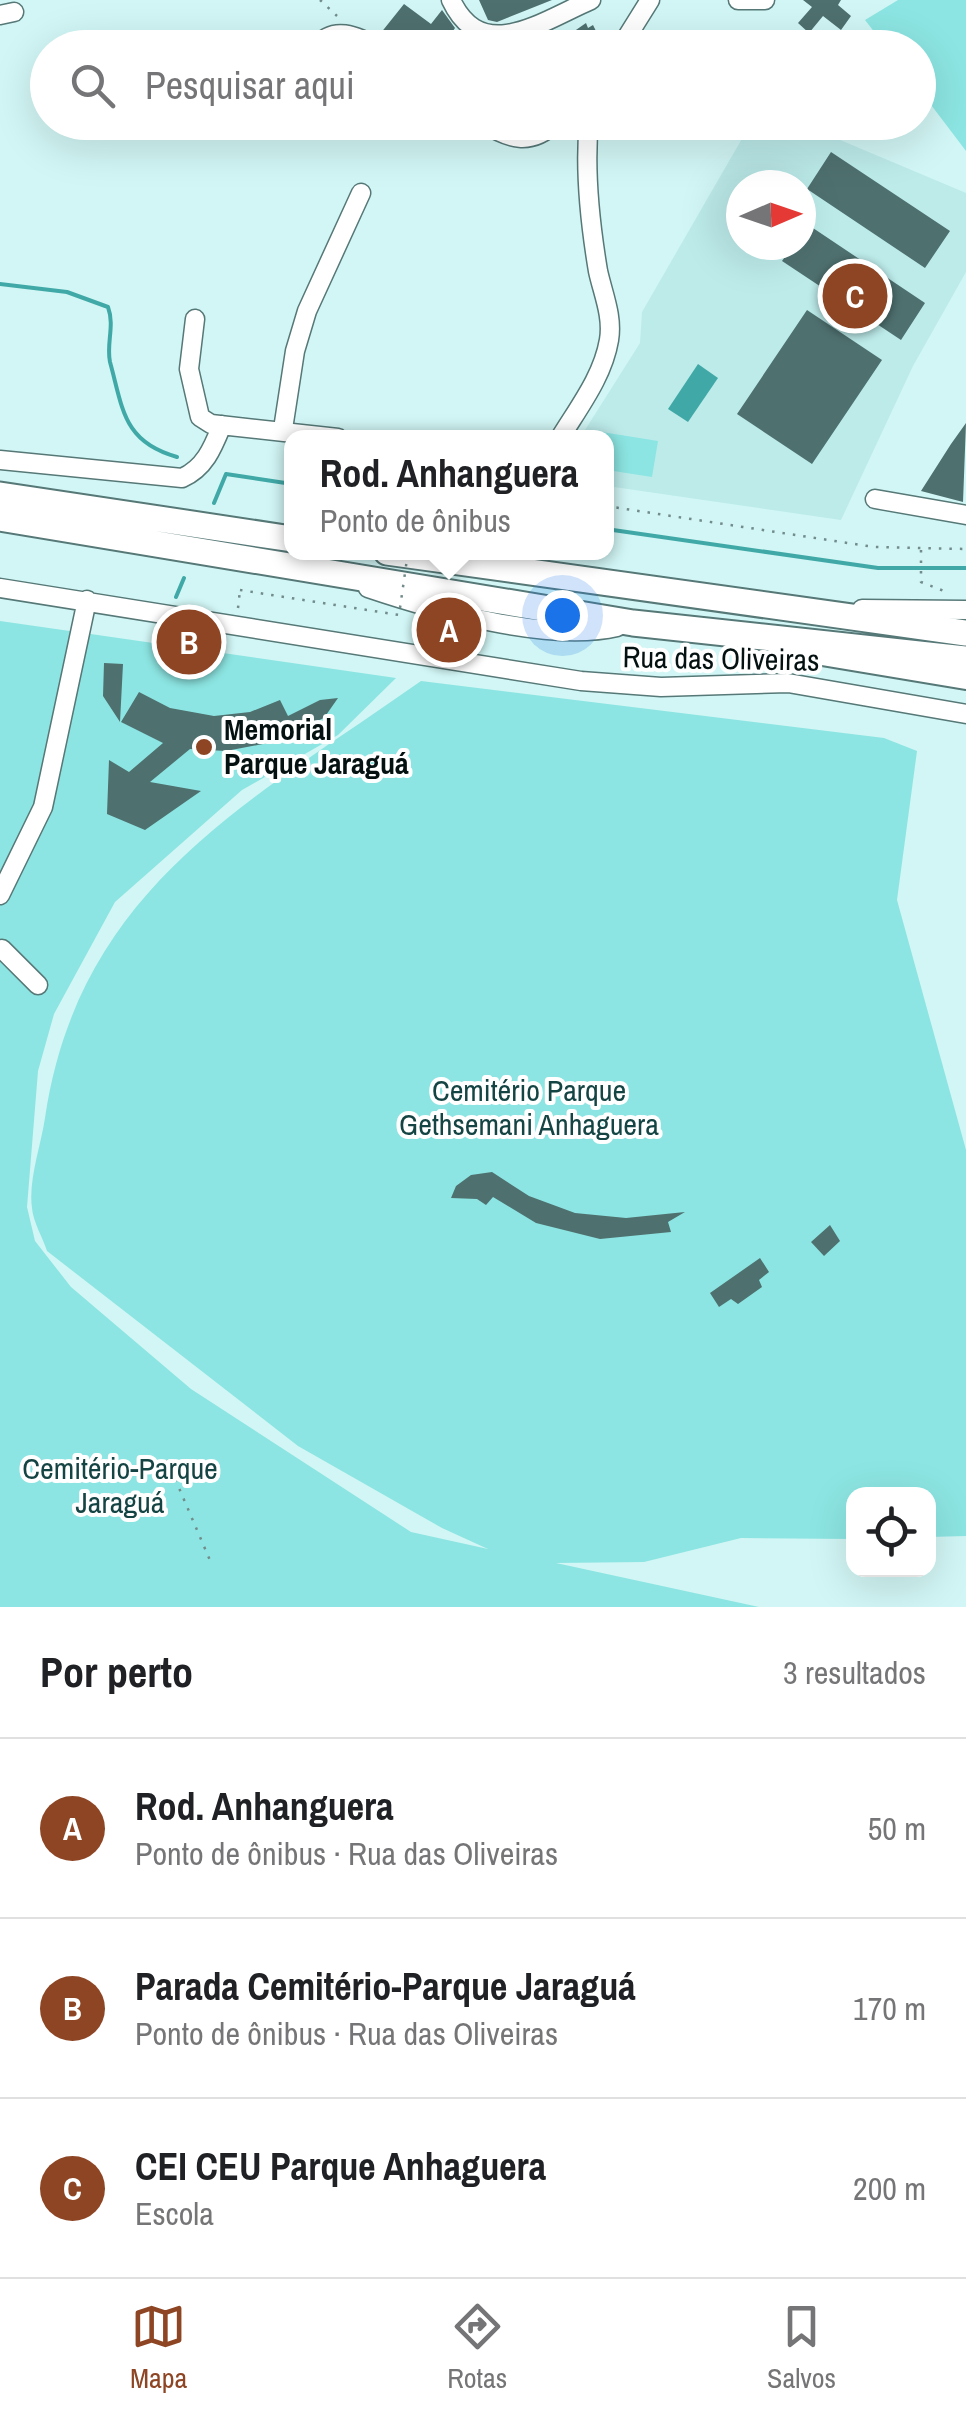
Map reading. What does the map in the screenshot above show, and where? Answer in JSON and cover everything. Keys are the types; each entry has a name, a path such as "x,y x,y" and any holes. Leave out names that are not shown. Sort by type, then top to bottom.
{"highway":[{"path":"0,494 284,538"},
{"path":"0,518 632,623 966,660"},
{"path":"443,560 966,633"}],"main road":[{"path":"716,633 966,678"}],"street":[{"path":"451,0 474,30"},
{"path":"518,30 591,0"},
{"path":"631,30 650,0"},
{"path":"738,0 765,0"},
{"path":"565,430 601,369 610,338 588,189 588,140"},
{"path":"283,429 294,351 307,311 361,193"},
{"path":"195,318 190,369 200,416 222,425 289,430"},
{"path":"0,460 182,478 203,463 222,425"},
{"path":"875,500 966,515"},
{"name":"Rua das Oliveiras","path":"0,588 581,681 676,687 803,684 966,714"},
{"path":"0,896 44,807 87,600"},
{"path":"786,610 966,610"},
{"path":"2,949 38,985"}],"path":[{"path":"614,507 874,547 966,549"},
{"path":"921,549 921,582 951,594"},
{"path":"237,624 240,590 399,615 407,560"},
{"path":"167,1460 212,1566"}],"shaded area":[{"path":"741,140 840,140 966,193 966,272 913,366 841,520 614,487 614,430 585,430 640,343 642,312"},
{"path":"698,364 718,378 688,422 668,409"}],"green space":[{"path":"898,0 966,0 966,151 936,111 936,30 873,30 865,20"},
{"path":"614,434 658,441 652,477 614,471"},
{"name":"Cemitério Parque Gethsemani Anhaguera","path":"0,621 396,678 338,735 242,790 115,902 54,1014 38,1071 27,1207 35,1241 71,1287 191,1389 411,1532 488,1549 442,1528 298,1446 47,1251 33,1213 33,1175 64,1038 94,970 133,911 181,859 294,768 421,681 884,738 917,751 897,900 966,1150 966,1536 936,1537 936,1487 846,1487 846,1539 741,1538 644,1562 556,1563 759,1607 0,1607"}],"building":[{"path":"479,0 552,0 497,22 488,20"},
{"path":"803,0 841,0 838,5 851,16 841,30 823,16 811,30 806,30 798,23 812,7"},
{"path":"404,4 431,24 442,10 455,28 454,30 383,30"},
{"path":"586,23 596,30 576,30"},
{"path":"831,152 950,231 925,268 816,195 816,175"},
{"path":"816,230 925,303 901,340 782,261 816,260"},
{"path":"807,310 882,360 812,464 737,414"},
{"path":"966,423 963,502 921,491 951,444"},
{"path":"104,663 123,664 120,722 103,696"},
{"name":"Memorial Parque Jaraguá","path":"139,692 170,708 214,716 250,712 280,700 288,716 320,700 338,698 324,718 268,743 226,751 190,749 150,782 201,791 145,830 107,814 109,760 129,772 163,743 121,722"},
{"path":"492,1172 529,1196 575,1213 626,1218 685,1212 668,1222 671,1232 600,1239 536,1223 493,1197 486,1205 477,1199 451,1198 456,1186 471,1175"},
{"path":"830,1225 840,1241 824,1256 811,1242"},
{"path":"760,1258 769,1272 759,1280 762,1287 738,1304 731,1299 719,1307 710,1293"}],"waterway":[{"path":"0,284 67,292 108,307 110,362 128,422 146,442 177,457"},
{"path":"214,503 226,474 284,483"},
{"path":"614,530 878,568 966,568"},
{"path":"176,597 184,578"}],"place":[{"name":"CEI CEU Parque Anhaguera","path":"855,296"},
{"name":"Rod. Anhanguera","path":"449,630"},
{"name":"Parada Cemitério-Parque Jaraguá","path":"189,642"},
{"name":"Memorial Parque Jaraguá","path":"204,747"}],"park label":[{"name":"Cemitério-Parque Jaraguá","path":"120,1486"}]}
